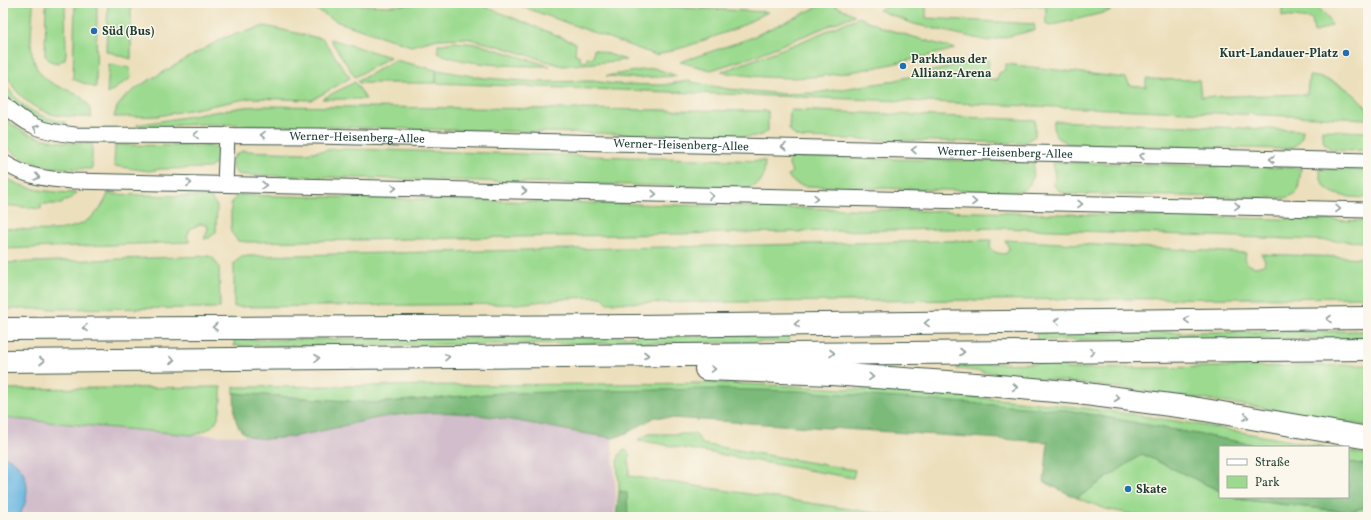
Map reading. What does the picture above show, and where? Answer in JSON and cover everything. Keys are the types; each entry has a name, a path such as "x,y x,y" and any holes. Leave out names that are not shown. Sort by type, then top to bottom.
{"highway":[{"path":"3,329 635,326 1368,318"},
{"path":"3,361 1368,349"},
{"path":"593,355 625,370 764,370 976,384 1078,393 1193,408 1368,438"}],"street":[{"name":"Werner-Heisenberg-Allee","path":"3,103 29,125 44,131 74,135 227,135 1368,161"},
{"path":"225,184 227,135"},
{"path":"3,162 25,175 46,179 73,181 1368,210"}],"shaded area":[{"path":"437,413 485,415 612,438 616,497 614,517 3,517 3,418 193,435 249,436 259,438 288,437 384,417"}],"green space":[{"path":"3,3 33,3 31,47 34,61 39,72 47,80 82,98 88,106 92,117 56,115 47,112 30,103 16,90 10,82 4,64 2,42"},
{"path":"46,3 65,3 66,53 65,59 58,63 50,61 45,56"},
{"path":"75,3 97,3 96,88 73,79"},
{"path":"108,3 131,3 131,59 106,51"},
{"path":"305,3 393,6 425,3 476,3 576,43 575,54 580,56 580,61 586,62 587,57 593,58 594,49 626,60 562,66 502,47 466,38 438,39 411,46 338,22"},
{"path":"512,3 626,3 626,5 768,12 735,29 688,46 656,55"},
{"path":"826,3 830,3 855,15 752,57 711,70 680,62 748,39"},
{"path":"896,3 926,3 926,18 1034,24 1035,30 988,41 914,24 878,10"},
{"path":"959,3 1093,3 1111,11 1049,26 1046,24 1046,7"},
{"path":"1282,3 1314,3 1326,15 1332,25 1314,33 1312,19 1282,16"},
{"path":"859,17 886,29 955,49 872,68 821,76 796,78 771,77 721,72 798,43"},
{"path":"265,26 323,39 350,78 312,100 251,98 158,116 114,117 117,107 126,96 144,83 223,38"},
{"path":"330,39 390,57 355,77"},
{"path":"453,42 478,44 550,66 478,63 463,61 438,53 438,45"},
{"path":"987,58 989,60 987,78 997,80 999,73 1004,71 1006,64 1126,78 1130,85 1146,87 1146,79 1199,80 1201,97 1307,94 1309,76 1318,77 1335,82 1350,91 1368,110 1368,119 436,83 437,70 484,78 539,82 593,81 615,84 663,85 687,81 728,89 785,94 815,93 888,82"},
{"path":"395,60 436,70 436,83 359,83 358,81"},
{"path":"109,64 130,68 131,78 107,94"},
{"path":"654,68 677,76 632,78 606,76"},
{"path":"3,79 14,96 28,109 46,118 66,122 66,126 39,120 24,111 4,92"},
{"path":"355,82 366,99 322,99"},
{"path":"244,107 768,111 768,131 762,135 747,137 209,124 138,129 137,125"},
{"path":"790,110 1035,120 1035,136 1023,143 802,138 795,136 789,129"},
{"path":"3,116 22,131 33,136 68,143 92,144 92,169 56,168 44,166 23,159 3,144"},
{"path":"1054,121 1303,130 1302,137 1299,142 1287,149 1068,144 1056,136 1053,128"},
{"path":"1322,130 1368,132 1368,150 1345,151 1331,148 1326,145 1323,139"},
{"path":"115,145 210,146 218,148 221,154 217,162 210,168 161,169 149,171 114,166"},
{"path":"336,149 765,161 762,178 758,184 749,188 243,175 237,174 232,166 234,156 242,151 304,153"},
{"path":"789,157 1034,162 1032,177 1029,185 1026,188 1016,192 804,186 793,182 788,175 792,172 789,165"},
{"path":"1053,162 1301,168 1298,191 1289,197 1284,198 1071,194 1060,191 1053,183 1055,180"},
{"path":"1320,169 1368,170 1368,198 1335,194 1324,185 1321,178"},
{"path":"3,176 29,188 77,193 69,200 62,202 62,204 41,204 41,209 3,205"},
{"path":"108,194 210,197 217,206 216,232 209,238 204,239 208,229 207,225 200,224 190,229 187,237 190,242 3,249 3,228 49,230 77,226 89,219 100,209"},
{"path":"237,195 1368,221 1368,242 1001,228 247,242 238,241 231,232 231,204"},
{"path":"991,240 990,248 1000,254 1007,253 1009,248 1005,240 1246,253 1245,258 1247,264 1255,267 1264,265 1265,260 1261,254 1368,258 1368,297 608,303 602,297 571,298 517,304 234,307 234,263 241,257 248,256"},
{"path":"208,256 213,258 219,267 220,308 3,309 3,263"},
{"path":"1368,331 1368,338 1037,340 1036,333"},
{"path":"789,335 789,342 234,346 234,340"},
{"path":"1054,363 1064,365 1067,369 1368,365 1368,426 1266,408 1112,387 957,369 958,364"},
{"path":"721,383 874,390 976,397 1078,407 1203,425 1319,446 1262,446 1066,410 503,393 375,403 234,393 234,387"},
{"path":"221,387 221,404 218,418 210,428 193,435 3,418 3,389"},
{"path":"712,389 799,391 1066,410 1262,446 1219,446 1219,491 1142,454 1077,498 1044,482 1048,442 655,417 629,432 612,438 502,418 474,414 448,413 422,413 383,417 295,436 261,439 244,433 237,423 234,393 375,403 503,393"},
{"path":"649,434 696,434 702,444 855,470 853,478 638,440"},
{"path":"626,450 629,453 629,476 903,517 620,517 624,492 619,491 617,465 622,451"},
{"path":"1349,451 1368,455 1368,465 1349,462"},
{"path":"1142,454 1219,491 1219,498 1234,498 1348,512 1368,506 1368,517 1145,517 1106,509 1077,498"},
{"path":"1349,462 1368,465 1368,506 1348,512 1234,498 1349,498"},
{"path":"619,491 627,493 628,517 616,517"}],"water":[{"path":"3,456 12,460 19,466 24,474 26,482 26,500 18,517 3,517"}],"place":[{"name":"Süd (Bus)","path":"94,31"},
{"name":"Kurt-Landauer-Platz","path":"1346,53"},
{"name":"Parkhaus der Allianz-Arena","path":"903,66"},
{"name":"Skate","path":"1128,489"}]}
